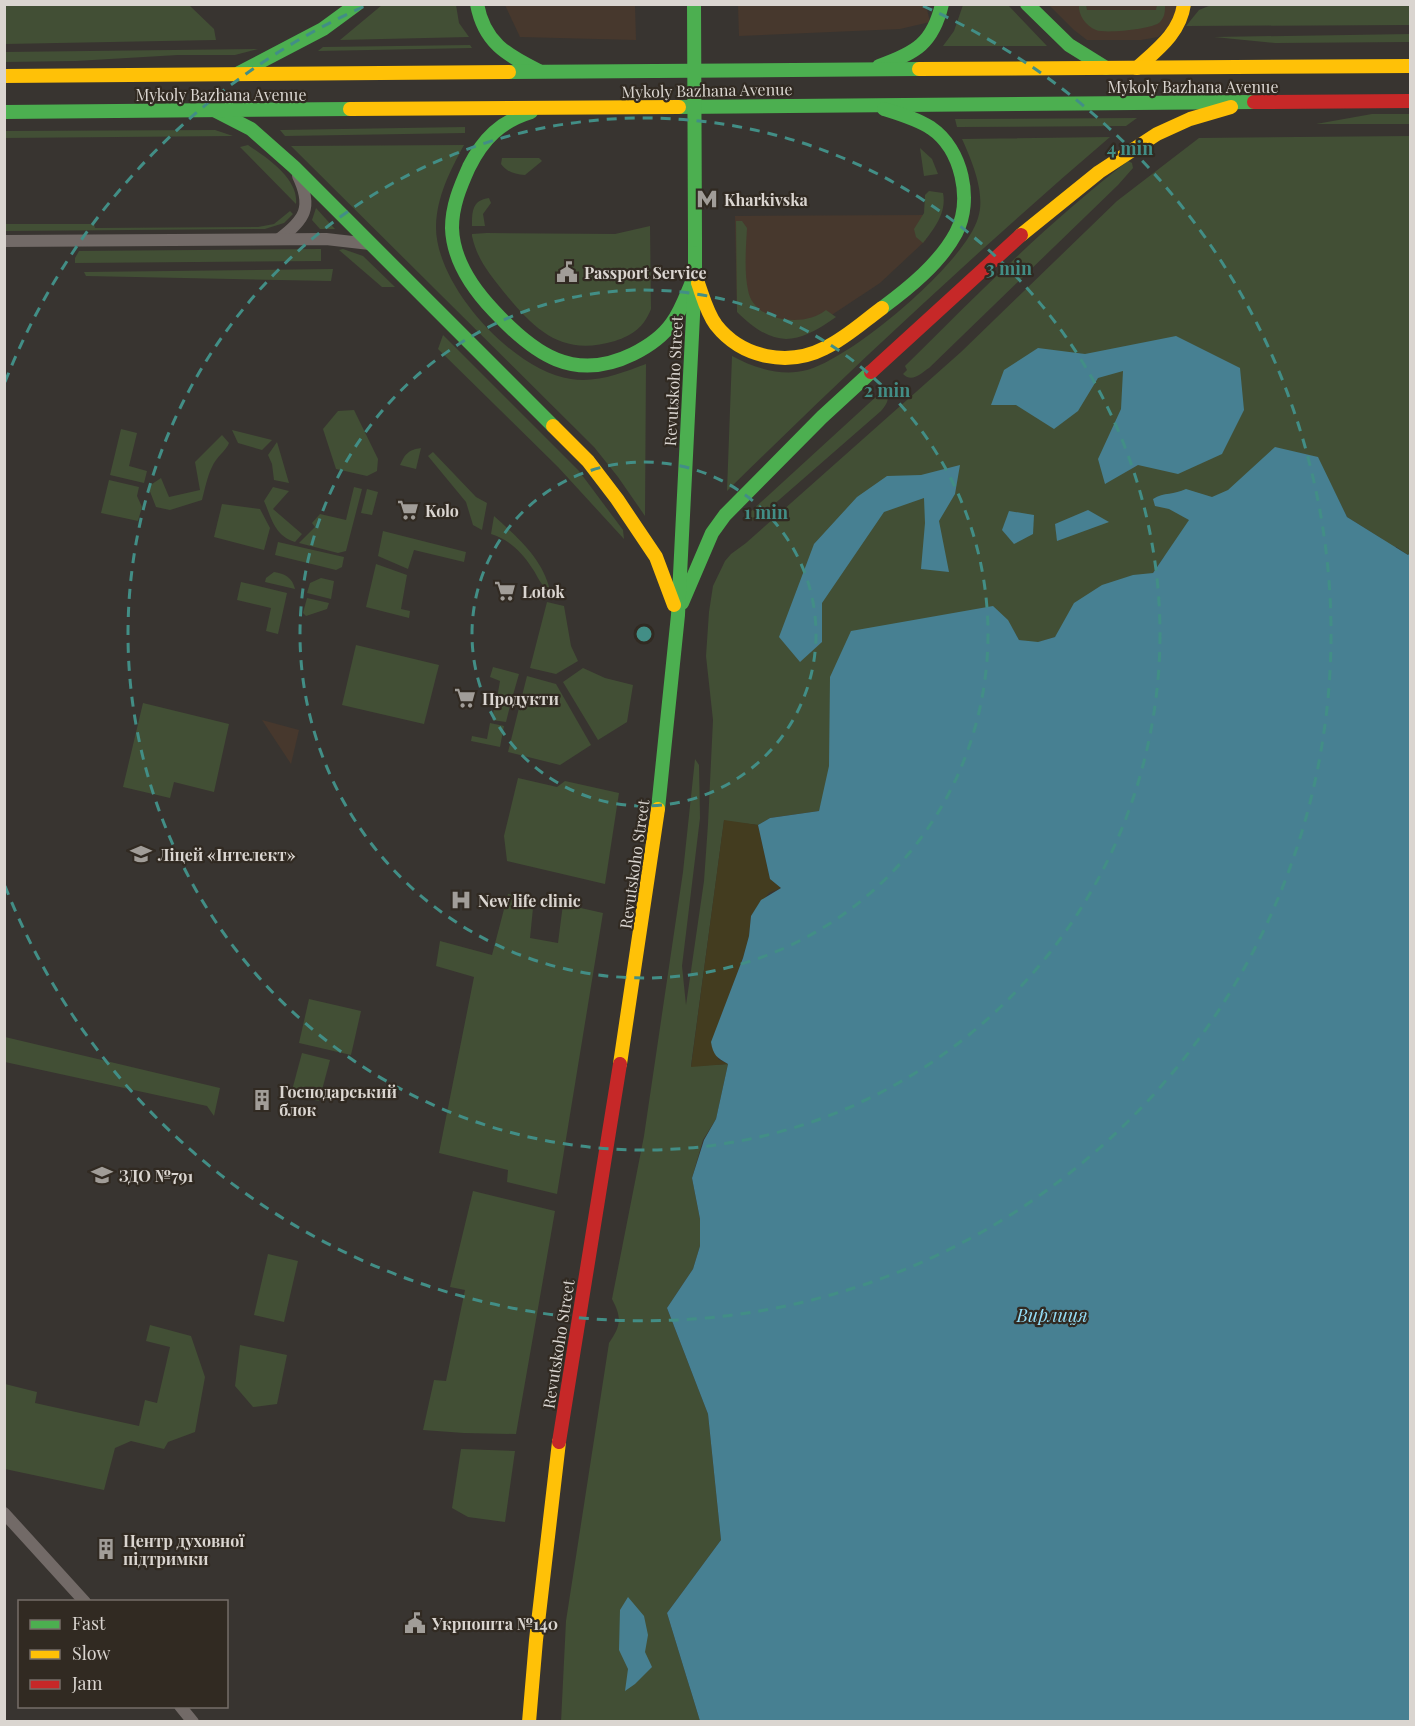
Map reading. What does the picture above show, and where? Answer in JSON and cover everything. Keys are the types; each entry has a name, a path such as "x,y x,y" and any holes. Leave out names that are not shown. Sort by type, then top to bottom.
{"main road":[{"path":"238,74 323,29 357,4"},
{"path":"477,4 481,24 491,42 511,58 543,73"},
{"name":"Revutskoho Street","path":"529,1722 558,1449 644,913 660,793 678,615 695,276 694,4"},
{"path":"873,69 908,56 922,47 930,38 940,18 942,4"},
{"path":"1027,4 1069,45 1106,68"},
{"path":"1137,68 1175,32 1184,16 1184,4"},
{"name":"Mykoly Bazhana Avenue","path":"4,76 1410,66"},
{"name":"Mykoly Bazhana Avenue","path":"4,112 1410,101"},
{"path":"678,615 712,533 725,515 822,417 1036,221 1130,151 1157,134 1190,119 1247,102"},
{"path":"695,276 705,304 716,325 732,340 751,352 767,358 804,357 822,350 901,294 940,255 954,236 961,222 965,202 964,188 957,163 942,135 911,117 872,105"},
{"path":"542,109 513,116 499,125 481,145 456,194 452,214 452,231 459,262 468,280 493,311 522,339 555,360 572,366 610,363 641,350 671,325 695,276"},
{"path":"213,110 251,129 294,167 588,461 656,557 678,615"}],"street":[{"path":"279,239 300,222 305,203 306,192 294,167"},
{"path":"4,241 326,239 370,244"},
{"path":"4,1513 83,1600"},
{"path":"181,1708 193,1722"}],"shaded area":[{"path":"505,5 635,5 636,40 520,37"},
{"path":"738,5 926,5 930,22 900,29 739,36"},
{"path":"1049,5 1179,5 1170,25 1158,37 1141,40 1087,40"},
{"path":"926,215 926,240 880,283 815,326 737,312 735,216"},
{"path":"262,720 299,730 291,764"}],"green space":[{"path":"1007,4 1047,46 943,46 954,31 963,5"},
{"path":"4,5 189,5 214,29 216,40 5,44"},
{"path":"382,5 456,5 459,23 469,37 340,40"},
{"path":"1079,5 1086,5 1087,10 1156,10 1157,5 1165,5 1165,9 1163,18 1156,25 1129,30 1101,31 1086,23 1081,16"},
{"path":"1211,5 1410,5 1410,25 1186,26 1199,10"},
{"path":"1410,34 1410,42 1275,43 1214,37"},
{"path":"470,45 472,48 318,51 323,47"},
{"path":"258,49 235,55 5,62 5,52"},
{"path":"1372,114 1410,114 1410,124 1316,124"},
{"path":"1137,118 1126,126 957,127 955,119"},
{"path":"465,127 465,133 285,136 280,130"},
{"path":"215,130 233,136 4,138 5,131"},
{"path":"1410,136 1410,553 1408,555 1396,547 1391,548 1382,539 1347,517 1333,489 1164,557 1153,573 1055,637 1036,643 1019,640 1012,628 837,746 819,811 770,818 758,825 724,821 691,1066 728,1064 716,1119 703,1140 692,1178 700,1219 700,1246 693,1269 667,1308 708,1414 721,1540 667,1613 700,1721 561,1722 566,1621 609,1343 619,1321 612,1299 644,1136 683,872 695,759 699,765 700,818 682,966 686,1005 704,881 713,720 706,656 713,586 725,561 961,352 1117,201 1199,138"},
{"path":"1110,137 916,311 727,491 732,356 749,364 778,372 807,370 851,348 930,283 969,237 980,209 979,188 974,167 962,139"},
{"path":"248,145 287,178 296,195 296,204 240,147"},
{"path":"464,145 445,184 437,215 439,249 449,274 481,322 525,360 549,373 571,379 590,380 646,364 645,516 594,447 291,146"},
{"path":"920,148 932,159 938,174 924,176"},
{"path":"502,158 539,158 542,161 525,175 506,169 501,164"},
{"path":"1128,161 1132,163 1133,168 1118,185 929,368 913,378 903,374 907,370 905,366 1013,260 1069,209"},
{"path":"929,191 943,193 944,200 939,220 923,243 916,237 914,229 924,213 925,195"},
{"path":"489,198 491,203 483,214 485,226 472,226 474,207 479,201"},
{"path":"316,208 335,229 320,229 312,220"},
{"path":"290,211 293,214 284,223 265,229 5,231 5,224 94,224 95,228 258,227 274,224"},
{"path":"736,221 742,221 747,228 748,290 752,301 759,309 781,319 806,319 826,310 836,317 808,334 785,339 762,332 737,312"},
{"path":"650,226 651,309 637,330 615,341 596,345 579,345 551,337 526,318 488,272 480,259 472,236 472,234 487,233 615,234"},
{"path":"321,249 321,261 75,263 79,251"},
{"path":"343,249 363,256 395,287 382,287 339,250"},
{"path":"333,269 331,281 86,276 84,272"},
{"path":"443,335 579,471 623,530 624,539 558,467 438,349"},
{"path":"887,390 887,401 881,411 756,520 746,521 748,514 879,394"},
{"path":"354,410 378,459 377,471 367,476 336,469 323,429 338,411"},
{"path":"121,429 137,433 129,466 147,471 144,483 110,475"},
{"path":"232,430 272,440 262,450 238,443"},
{"path":"222,435 229,443 212,467 202,500 170,510 156,507 149,489 161,478 169,497 200,490 195,462"},
{"path":"277,442 289,483 274,480 268,455"},
{"path":"421,448 416,469 400,465 408,453"},
{"path":"433,452 476,497 487,503 482,530 473,525 466,502 428,456"},
{"path":"109,480 139,487 137,496 142,507 138,521 101,513"},
{"path":"273,487 289,491 273,509 302,534 295,542 278,531 264,501"},
{"path":"354,487 362,489 346,551 338,553 299,543 315,527 312,523 320,514 346,520"},
{"path":"367,489 378,492 372,515 361,513"},
{"path":"222,504 260,509 270,528 264,550 214,537"},
{"path":"494,516 535,558 550,590 541,583 519,552 503,539 491,534"},
{"path":"383,531 466,552 464,562 414,550 408,569 378,556"},
{"path":"278,542 344,557 342,567 336,570 275,555"},
{"path":"376,564 407,575 401,609 410,611 409,618 366,607"},
{"path":"274,572 288,577 295,589 265,582 266,578"},
{"path":"321,578 334,581 331,599 307,593 310,583"},
{"path":"241,582 287,593 278,634 266,631 271,608 237,600"},
{"path":"307,598 329,603 327,609 306,616 303,613"},
{"path":"547,602 564,606 571,646 578,661 556,674 530,668"},
{"path":"356,645 439,665 424,724 342,705"},
{"path":"493,667 519,674 511,702 497,698 500,681 490,677"},
{"path":"583,668 605,678 633,685 627,722 598,740 563,682"},
{"path":"527,676 556,684 591,745 560,765 508,752"},
{"path":"143,703 229,724 214,792 174,782 170,798 123,787"},
{"path":"495,703 510,706 506,722 492,720"},
{"path":"490,723 504,726 500,747 471,741 472,736 487,739"},
{"path":"518,778 557,787 565,781 619,793 605,884 507,861 504,836"},
{"path":"508,894 534,898 530,938 558,943 563,904 603,913 557,1194 507,1182 508,1170 439,1153 474,977 436,966 440,941 492,955"},
{"path":"309,999 361,1011 351,1055 299,1043"},
{"path":"5,1037 220,1088 214,1116 207,1106 5,1062"},
{"path":"302,1053 330,1060 319,1101 291,1094"},
{"path":"473,1191 555,1211 516,1434 423,1430 434,1380 446,1381 465,1290 450,1287"},
{"path":"268,1254 298,1261 284,1322 254,1315"},
{"path":"150,1325 191,1336 205,1377 195,1432 168,1442 164,1449 131,1441 115,1448 104,1490 5,1469 5,1384 37,1392 35,1403 139,1426 145,1400 157,1403 170,1347 146,1341"},
{"path":"240,1345 287,1355 277,1404 253,1407 235,1386"},
{"path":"461,1449 515,1451 505,1522 468,1517 452,1508"}],"sand":[{"path":"724,820 758,825 770,879 781,888 769,893 751,916 743,958 718,1025 718,1059 728,1064 691,1067"}],"water":[{"path":"1176,336 1240,368 1244,410 1222,454 1178,474 1138,465 1105,484 1098,459 1121,409 1123,371 1098,378 1078,411 1054,429 1016,405 991,405 1004,370 1038,348 1085,354"},
{"name":"Вирлиця","path":"1275,447 1318,457 1347,517 1408,555 1410,553 1410,1721 700,1721 667,1613 721,1540 708,1414 667,1308 693,1269 700,1246 700,1219 692,1178 704,1140 716,1119 728,1064 716,1056 711,1042 743,958 751,916 761,900 781,888 770,879 758,825 770,818 819,811 829,766 830,677 851,631 993,606 1008,620 1019,640 1038,642 1055,637 1074,603 1102,585 1133,575 1153,573 1189,520 1169,509 1155,506 1153,499 1186,489 1212,497 1228,490"},
{"path":"960,465 955,494 939,521 949,572 921,569 925,523 924,498 884,512 822,603 822,642 800,662 779,637 814,544 857,497 887,476 921,475"},
{"path":"1088,510 1109,522 1057,541 1055,524"},
{"path":"1009,511 1034,515 1033,534 1014,544 1002,530"},
{"path":"628,1597 644,1616 648,1635 645,1652 652,1667 625,1691 628,1669 619,1650 620,1610"}],"traffic: fast":[{"path":"239,73 323,29 357,4"},
{"path":"477,4 485,28 498,46 539,71"},
{"path":"694,4 695,240"},
{"path":"879,66 921,45 934,28 942,4"},
{"path":"1027,4 1069,45 1106,68"},
{"path":"509,72 919,69"},
{"path":"679,107 1254,102"},
{"path":"4,112 350,109"},
{"path":"882,308 933,265 956,233 964,206 962,176 957,162 942,137 920,122 884,109"},
{"path":"216,111 251,129 294,167 553,426"},
{"path":"531,112 502,126 480,148 469,167 453,212 453,240 460,263 472,284 494,311 524,340 556,360 592,366 633,354 659,337 675,318 692,282"},
{"path":"658,809 678,615 695,240"},
{"path":"682,603 712,533 725,515 822,417 871,372"}],"traffic: slow":[{"path":"1137,68 1173,32 1184,4"},
{"path":"919,69 1410,66"},
{"path":"4,76 509,72"},
{"path":"350,109 679,107"},
{"path":"1021,235 1099,172 1157,134 1190,119 1231,107"},
{"path":"698,283 716,325 739,345 766,356 781,358 811,354 847,335 882,308"},
{"path":"553,426 588,461 617,499 656,557 674,605"},
{"path":"620,1064 658,809"},
{"path":"529,1722 559,1442"}],"traffic: jam":[{"path":"1254,102 1410,101"},
{"path":"871,372 1021,235"},
{"path":"559,1442 620,1064"}],"place":[{"name":"Kharkivska","path":"707,199"},
{"name":"Passport Service","path":"567,272"},
{"name":"Kolo","path":"408,510"},
{"name":"Lotok","path":"505,591"},
{"name":"Продукти","path":"465,698"},
{"name":"Ліцей «Інтелект»","path":"141,854"},
{"name":"New life clinic","path":"461,900"},
{"name":"Господарський блок","path":"262,1100"},
{"name":"ЗДО №791","path":"102,1175"},
{"name":"Центр духовної підтримки","path":"106,1549"},
{"name":"Укрпошта №140","path":"415,1623"}]}
